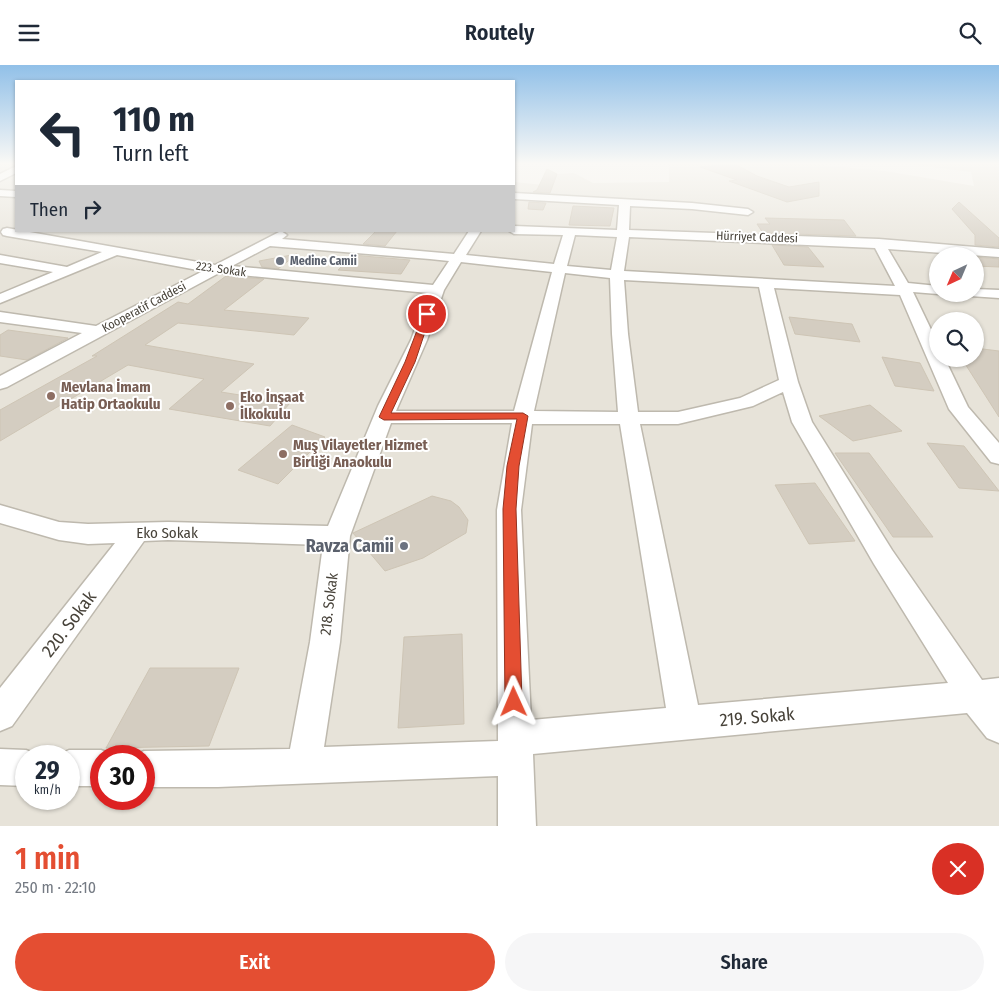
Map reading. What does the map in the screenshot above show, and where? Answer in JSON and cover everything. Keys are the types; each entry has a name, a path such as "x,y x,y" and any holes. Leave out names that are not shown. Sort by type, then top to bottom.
{"street":[{"path":"579,200 692,206 748,212"},
{"path":"692,200 692,206"},
{"path":"625,202 617,275 620,334 629,418 685,724"},
{"name":"Hürriyet Caddesi","path":"515,231 878,243 999,253"},
{"name":"223. Sokak","path":"8,232 217,269 437,290"},
{"name":"Kooperatif Caddesi","path":"0,383 286,232"},
{"name":"218. Sokak","path":"304,766 325,642 337,536 384,417 410,362 437,290 474,232"},
{"path":"517,826 509,509 513,466 523,416 570,232"},
{"path":"268,242 456,258 617,275 929,290"},
{"path":"878,243 904,289 959,409 999,457"},
{"path":"0,299 114,252"},
{"path":"0,259 68,271"},
{"path":"764,283 775,319 788,382 802,422 883,557 987,695 999,726"},
{"path":"984,293 999,294"},
{"path":"0,317 99,331"},
{"path":"384,417 678,418 702,414 746,402 788,382"},
{"name":"Eko Sokak","path":"0,514 59,531 88,534 168,531 337,536"},
{"name":"220. Sokak","path":"0,714 102,581 137,532"},
{"name":"219. Sokak","path":"155,769 304,766 515,749 685,724 987,695"},
{"path":"0,767 15,768"}],"shaded area":[{"path":"0,200 15,200 15,232 515,232 515,200 999,200 999,826 0,826"}],"building":[{"path":"780,200 800,200 787,202"},
{"path":"529,202 546,203 543,210 528,209"},
{"path":"959,202 999,238 999,247 975,245 975,235 952,209"},
{"path":"573,206 614,208 610,226 569,225"},
{"path":"765,218 844,220 856,236 763,233 757,224 770,224"},
{"path":"375,232 396,232 385,246 363,244"},
{"path":"772,245 808,247 824,267 784,265"},
{"name":"Medine Camii","path":"297,254 278,269 262,267 259,261"},
{"path":"353,255 410,260 401,274 338,270"},
{"path":"984,258 999,259 999,267 984,266"},
{"path":"226,276 264,279 224,310 309,318 294,335 178,323 145,345 254,364 221,392 290,403 270,426 169,409 204,379 128,365 0,441 0,410 97,356 92,356 178,302 188,304"},
{"path":"789,317 852,324 860,342 795,334"},
{"path":"8,330 68,338 27,360 0,356 0,335"},
{"path":"984,349 999,351 999,417 967,367 984,367"},
{"path":"882,357 920,363 934,391 895,386"},
{"path":"870,405 902,431 853,441 819,416"},
{"name":"Muş Vilayetler Hizmet Birliği Anaokulu","path":"292,425 325,437 278,484 238,470"},
{"path":"927,443 964,446 999,491 959,488"},
{"path":"835,453 869,453 933,537 893,537"},
{"path":"815,483 855,541 809,544 775,485"},
{"name":"Ravza Camii","path":"432,496 451,501 459,507 468,520 466,533 423,558 385,571 353,533"},
{"path":"462,634 464,724 398,728 404,637"},
{"path":"150,668 239,668 209,746 155,747 155,745 108,745"}],"place":[{"name":"Medine Camii","path":"280,261"},
{"name":"Mevlana İmam Hatip Ortaokulu","path":"51,396"},
{"name":"Eko İnşaat İlkokulu","path":"230,406"},
{"name":"Muş Vilayetler Hizmet Birliği Anaokulu","path":"283,454"},
{"name":"Ravza Camii","path":"404,546"}],"route":[{"path":"427,314 410,362 384,417 523,416 513,466 509,509 514,702"}]}
